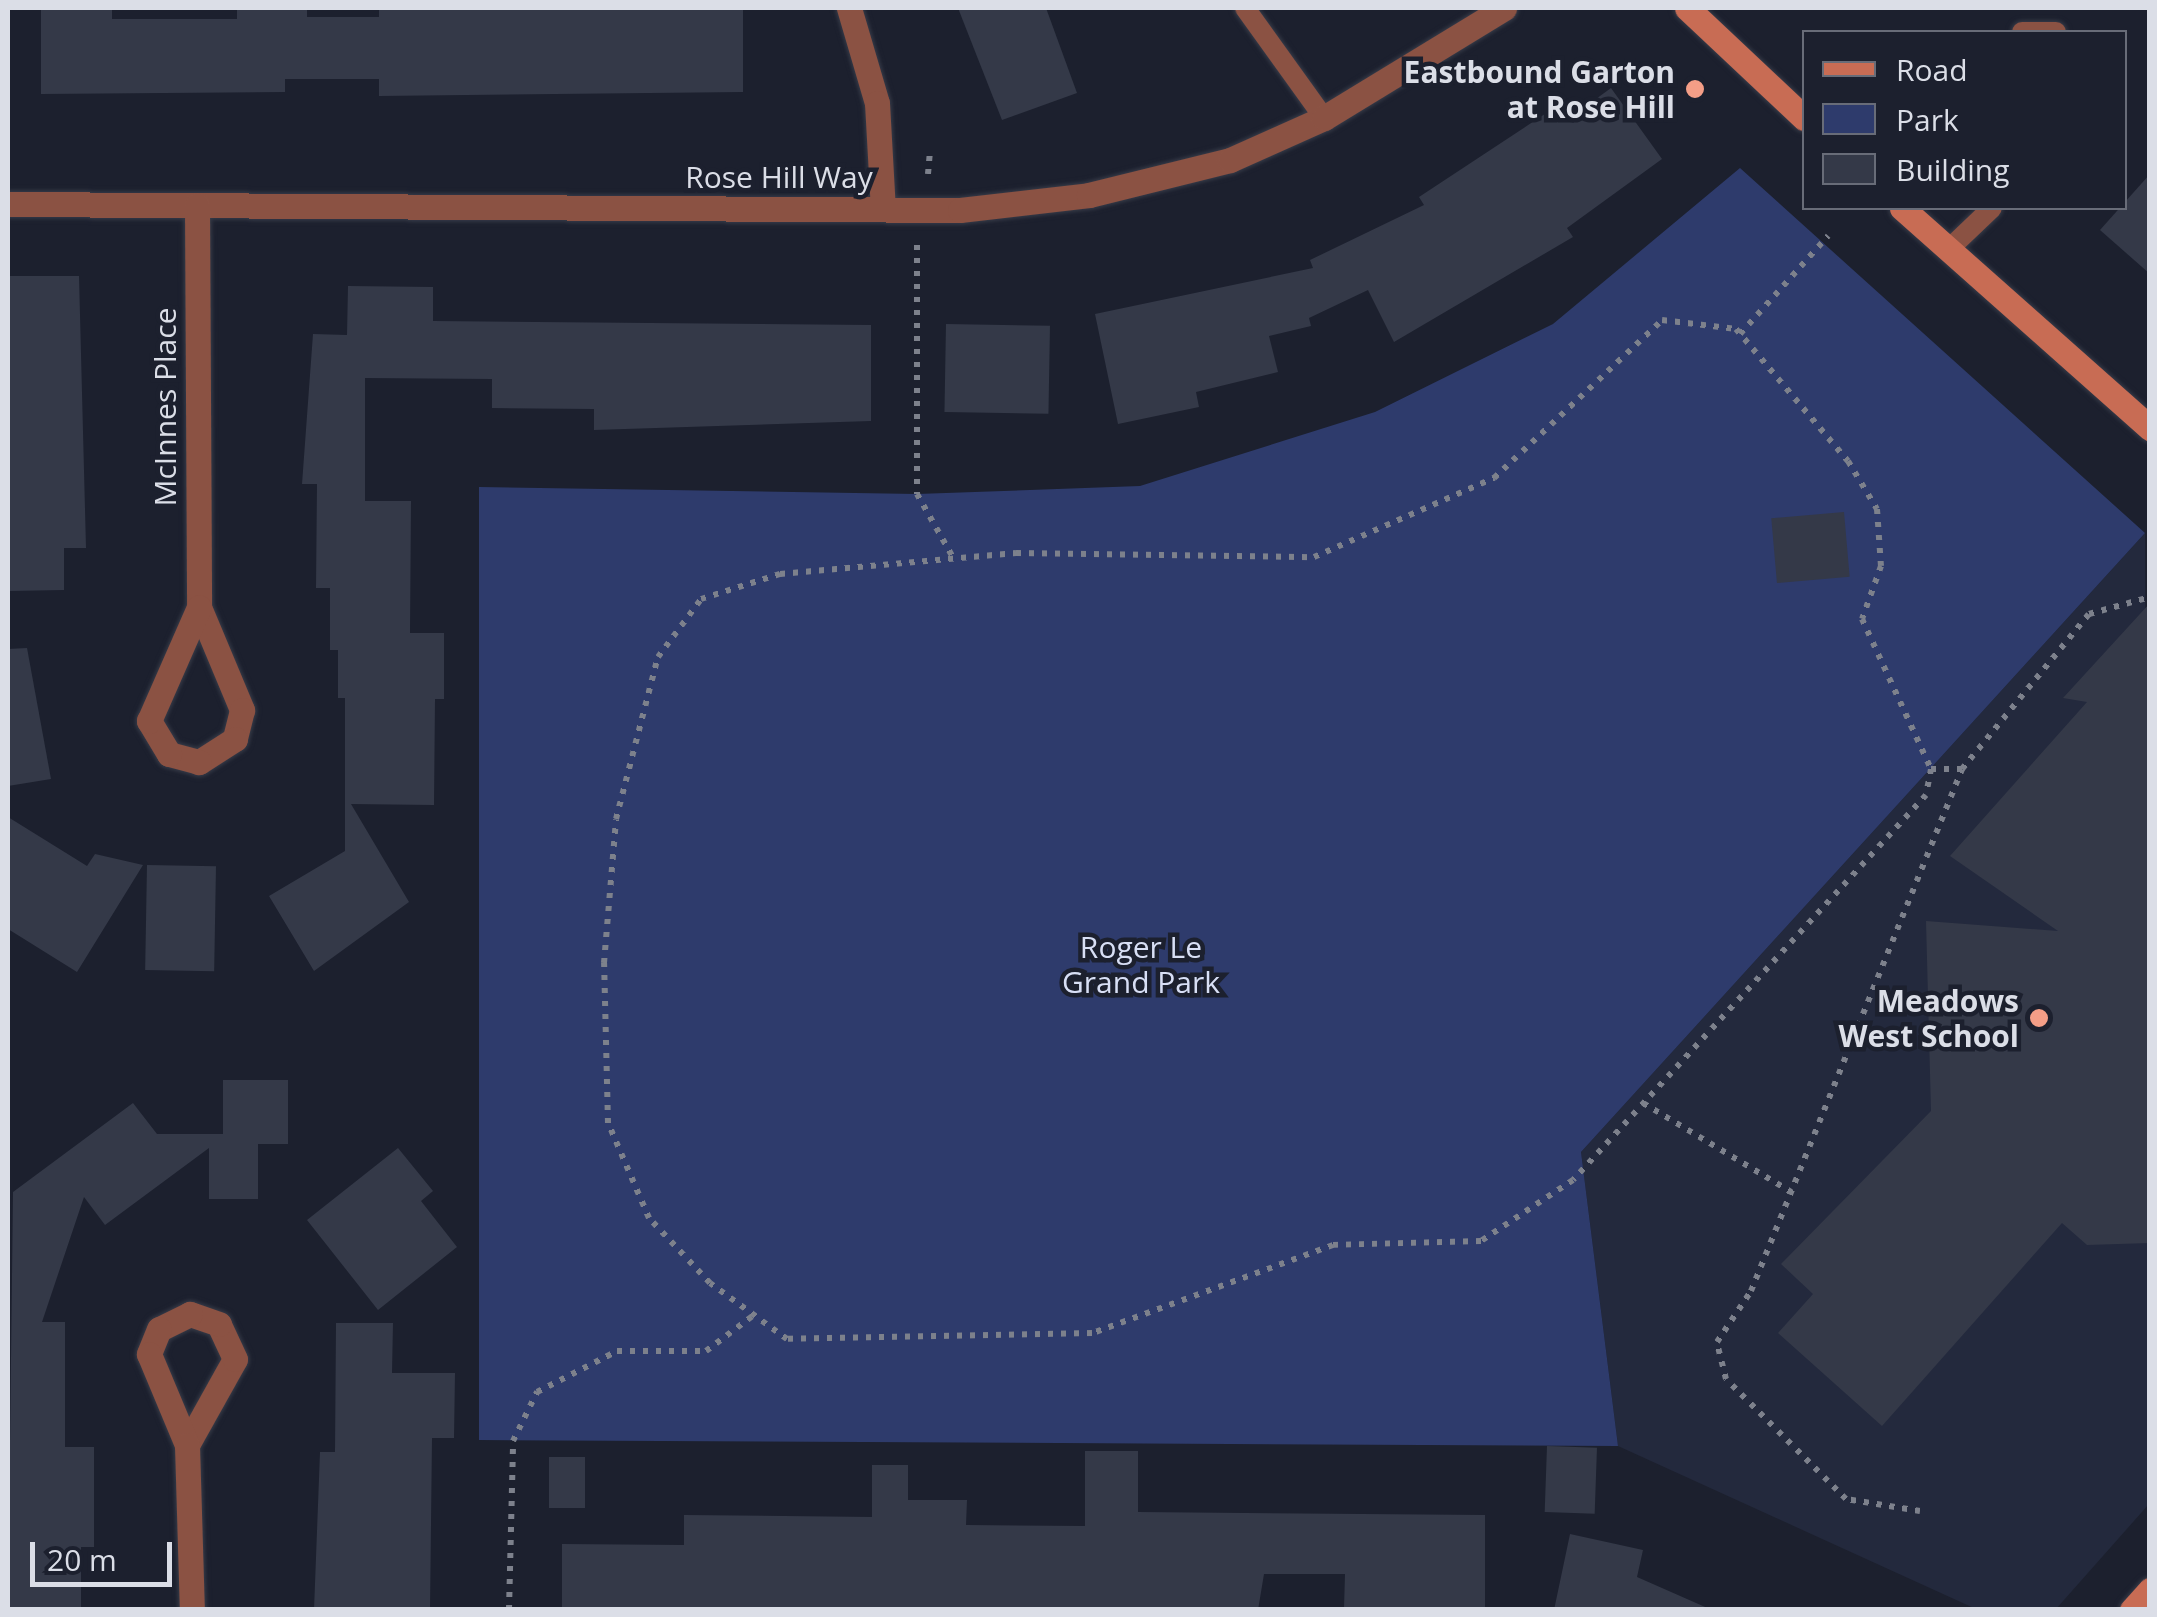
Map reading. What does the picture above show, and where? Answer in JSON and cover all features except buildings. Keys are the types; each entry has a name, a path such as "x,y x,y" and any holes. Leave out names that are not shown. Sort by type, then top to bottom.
{"street":[{"path":"850,8 877,103 882,209"},
{"name":"Rose Hill Way","path":"8,204 924,210 1089,195 1230,160 1324,118 1504,8"},
{"path":"1688,8 1802,116"},
{"name":"McInnes Place","path":"196,206 199,607 242,710 235,739 199,762 169,754 149,721 199,607"},
{"path":"1904,210 2150,428"},
{"path":"187,1445 234,1359 220,1324 190,1314 159,1328 149,1354 187,1445 192,1610"},
{"path":"2132,1610 2150,1590"}],"lane":[{"path":"1245,8 1324,118"},
{"path":"1949,249 1990,210"}],"path":[{"path":"930,151 924,210 916,234 916,494 954,559"},
{"path":"1740,334 1828,236"},
{"path":"1662,320 1740,334 1848,460 1877,508 1881,566 1862,618 1930,769 1926,796 1572,1180 1481,1241 1332,1245 1092,1333 788,1339 754,1315 649,1218 608,1122 604,962 616,820 658,657 701,598 780,574 954,559 1314,557 1494,478 1662,320"},
{"path":"1920,1511 1846,1499 1726,1379 1717,1342 1751,1291 1962,769 2089,614 2150,598"},
{"path":"1930,769 1962,769"},
{"path":"1643,1103 1791,1192"},
{"path":"510,1610 512,1441 537,1392 617,1350 706,1350 754,1315"}],"shaded area":[{"path":"2145,533 2149,1504 2056,1609 1976,1609 1618,1446 1581,1152"}],"green space":[{"name":"Roger Le Grand Park","path":"1740,168 2145,533 1581,1152 1618,1446 479,1440 479,487 917,494 1140,486 1375,412 1553,324"}],"place":[{"name":"Eastbound Garton at Rose Hill","path":"1695,89"},
{"name":"Meadows West School","path":"2039,1018"}]}
